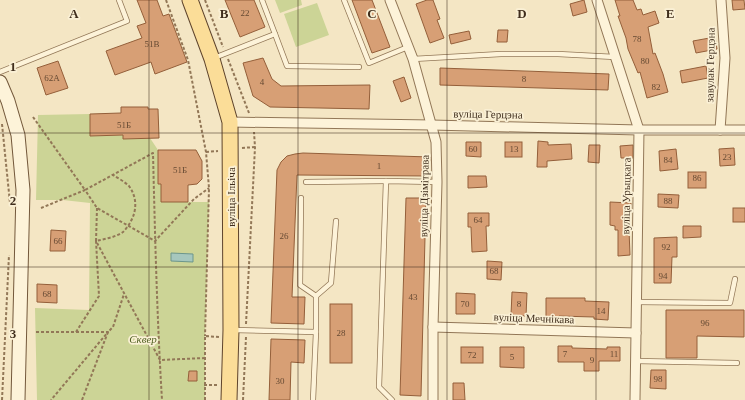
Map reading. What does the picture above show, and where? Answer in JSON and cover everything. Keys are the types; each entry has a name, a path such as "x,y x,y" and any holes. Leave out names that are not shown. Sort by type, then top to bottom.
{"main road":[{"name":"вуліца Ільіча","path":"190,0 219,56 230,122 239,330 229,400"}],"street":[{"name":"вуліца Дзімітрава","path":"390,0 413,59 436,142 437,182 433,327 433,400"},
{"name":"вуліца Урыцкага","path":"597,0 639,130 636,362 634,400"},
{"name":"завулак Герцэна","path":"720,130 725,58 721,0"},
{"path":"0,82 18,135 23,190 18,400"},
{"name":"вуліца Герцэна","path":"230,122 639,130 745,130"},
{"name":"вуліца Мечнікава","path":"433,327 636,333"}],"lane":[{"path":"0,72 127,21 119,0"},
{"path":"262,0 287,66 359,68"},
{"path":"344,0 369,63 408,47"},
{"path":"219,56 275,34"},
{"path":"413,59 501,54 558,54 616,57"},
{"path":"386,181 379,387 392,400"},
{"path":"306,182 437,182"},
{"path":"301,198 300,285 316,296"},
{"path":"313,400 316,296 331,283 336,221"},
{"path":"636,302 730,303 735,279"},
{"path":"239,330 316,332"},
{"path":"636,362 737,363"}],"path":[{"path":"166,0 188,60 206,152 209,188 205,336"},
{"path":"205,0 219,56 252,122 255,147 239,330 246,337"},
{"path":"33,117 97,208 155,241"},
{"path":"1,118 11,209"},
{"path":"41,208 85,190 153,153 155,241 162,400"},
{"path":"96,241 124,231 135,214 136,202 133,193 128,185 113,175"},
{"path":"155,241 194,199 209,188"},
{"path":"76,332 99,296 96,241 97,208"},
{"path":"96,241 160,360"},
{"path":"2,400 9,249"},
{"path":"51,400 113,327 124,294"},
{"path":"36,332 108,332"},
{"path":"82,400 108,332"},
{"path":"160,360 204,358 204,400"}],"green space":[{"path":"275,0 301,0 302,5 280,13"},
{"path":"317,3 329,35 296,47 284,14"},
{"name":"Сквер","path":"90,114 90,136 123,135 123,139 150,138 158,150 158,184 161,184 161,202 209,202 205,336 205,400 37,400 35,308 89,310 90,203 63,200 36,200 38,115"}],"water":[{"path":"171,253 193,254 193,262 171,261"}],"building":[{"path":"137,0 157,0 163,16 169,14 187,62 155,74 151,62 115,75 106,51 142,38 137,26 146,23"},
{"path":"225,0 254,0 265,27 240,37"},
{"path":"352,0 372,0 390,47 372,53"},
{"path":"427,0 433,0 440,19 437,20 444,38 430,43 416,4"},
{"path":"584,0 587,12 573,16 570,4"},
{"path":"615,0 633,0 637,10 641,9 643,15 655,11 659,23 648,27 653,54 655,53 668,92 647,98 640,72 638,73 628,49 626,38 618,16 620,16"},
{"path":"732,0 744,0 745,9 733,10"},
{"path":"498,30 508,30 507,42 497,42"},
{"path":"469,31 471,39 451,44 449,35"},
{"path":"715,37 717,49 696,53 693,41"},
{"path":"263,58 272,79 281,86 370,85 369,109 270,107 253,96 243,63"},
{"path":"58,61 68,88 46,95 37,68"},
{"path":"706,66 708,78 682,83 680,71"},
{"path":"440,68 609,74 608,90 440,85"},
{"path":"404,77 411,98 401,102 393,81"},
{"path":"121,107 148,107 148,109 158,109 159,138 123,139 123,135 90,136 90,114 121,113"},
{"path":"538,141 548,142 548,145 571,144 572,159 547,161 547,167 537,167"},
{"path":"466,142 481,142 481,157 466,156"},
{"path":"505,142 522,142 522,157 505,157"},
{"path":"589,145 600,145 599,163 588,162"},
{"path":"633,145 633,158 621,158 620,146"},
{"path":"734,148 735,165 720,166 719,149"},
{"path":"676,149 678,169 660,171 659,151"},
{"path":"158,150 196,150 202,161 202,179 197,184 188,185 188,202 161,202 161,184 158,184"},
{"path":"303,153 430,157 428,176 297,175 292,297 305,297 304,324 271,323 277,170 281,162 287,156"},
{"path":"688,172 706,172 706,188 688,188"},
{"path":"468,176 486,176 487,187 468,188"},
{"path":"658,194 679,195 678,208 658,207"},
{"path":"406,198 426,198 421,396 400,395"},
{"path":"610,202 631,203 629,230 630,255 618,256 618,230 615,230 615,226 610,225"},
{"path":"733,208 745,208 745,222 733,222"},
{"path":"468,213 489,213 489,226 486,226 487,251 472,252 471,227 468,227"},
{"path":"683,226 701,226 701,237 683,238"},
{"path":"51,230 66,231 65,251 50,251"},
{"path":"677,237 677,257 672,257 671,283 654,283 654,238"},
{"path":"487,261 502,262 501,280 487,279"},
{"path":"37,284 57,285 57,303 37,302"},
{"path":"512,292 527,293 526,316 511,315"},
{"path":"456,293 475,294 475,314 456,314"},
{"path":"546,298 585,298 585,301 609,302 608,320 594,319 594,317 546,317"},
{"path":"330,304 352,304 352,363 330,363"},
{"path":"666,310 744,310 744,337 697,336 697,358 666,358"},
{"path":"271,339 305,340 304,363 291,362 290,400 269,400"},
{"path":"558,346 607,349 607,347 620,347 620,361 599,361 599,371 584,371 584,362 558,362"},
{"path":"461,347 483,347 483,363 461,363"},
{"path":"500,347 524,347 524,368 500,367"},
{"path":"651,370 666,370 666,389 650,388"},
{"path":"189,371 197,371 197,381 188,381"},
{"path":"453,383 464,383 465,400 453,400"}]}
